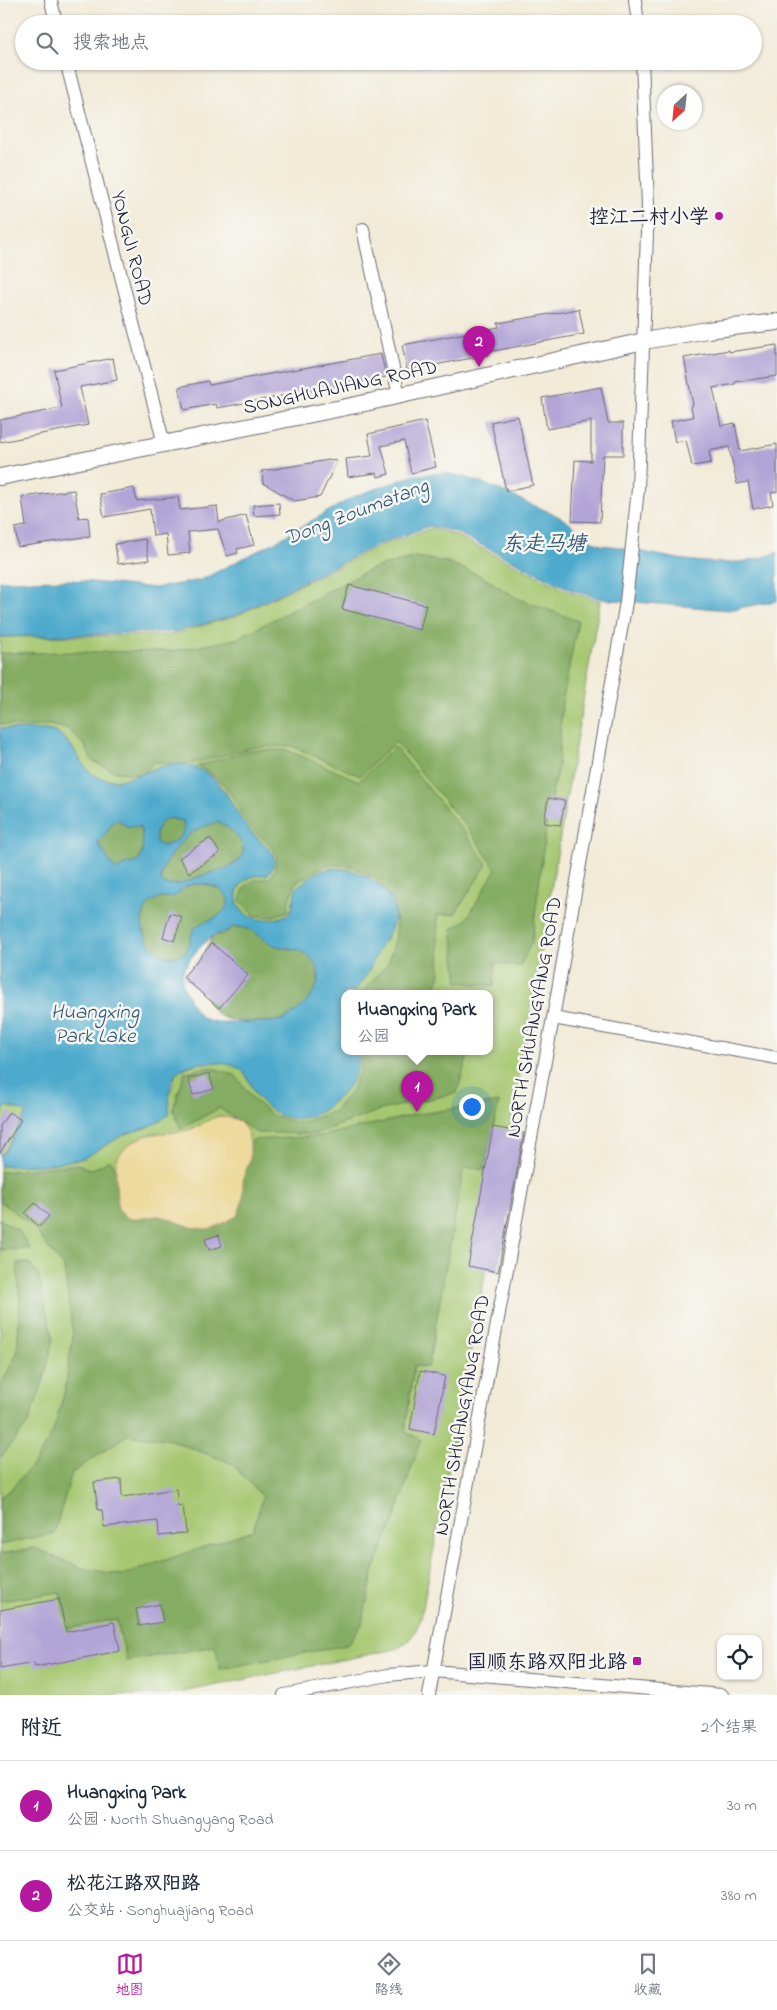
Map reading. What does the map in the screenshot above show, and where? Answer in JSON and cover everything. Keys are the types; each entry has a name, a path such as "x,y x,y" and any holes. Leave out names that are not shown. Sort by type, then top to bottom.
{"main road":[{"name":"SONGHUAJIANG ROAD","path":"0,477 399,396 644,342 707,330 777,322"}],"street":[{"path":"51,0 54,15"},
{"path":"635,0 637,15"},
{"name":"YONGJI ROAD","path":"68,70 164,444"},
{"name":"NORTH SHUANGYANG ROAD","path":"429,1695 626,602 638,489 644,342 648,204 642,70"},
{"path":"363,229 399,396"},
{"path":"552,1018 777,1058"},
{"path":"284,1695 388,1676 433,1671 722,1695"}],"green space":[{"path":"432,528 455,535 570,592 600,601 494,1225 421,1618 412,1636 396,1649 168,1695 0,1695 0,1166 46,1165 84,1158 125,1134 149,1127 170,1094 176,1073 199,1064 217,1062 234,1066 246,1075 255,1094 340,1097 353,1080 358,1055 493,1055 493,990 355,990 370,968 380,946 387,938 371,878 348,869 329,868 293,900 291,910 285,915 262,920 250,917 241,910 237,901 237,892 242,883 252,877 267,875 273,856 267,847 245,825 215,779 198,769 172,766 162,767 125,779 104,779 89,771 70,744 57,733 46,730 0,728 0,637 170,635 236,616 379,546"},
{"path":"415,557 447,562 481,576 517,598 578,621 562,703 558,767 548,811 532,941 520,966 495,963 494,986 458,982 452,928 466,920 496,869 468,829 396,742 360,776 291,746 254,747 194,763 173,764 155,762 141,775 114,771 92,761 85,746 68,729 49,725 26,727 0,724 0,653 173,651 236,639 371,569"},
{"path":"395,747 465,833 487,864 455,914 437,915 440,972 437,990 365,990 388,963 396,937 395,903 374,877 348,865 326,865 296,882 289,900 288,911 271,917 254,915 240,901 242,894 249,883 270,878 276,865 277,858 275,852 268,842 249,825 225,786 206,770 197,766 251,750 287,750 359,781"},
{"path":"169,818 183,821 183,831 179,838 163,846 157,843 156,831 162,822"},
{"path":"118,820 127,826 140,827 142,851 140,860 137,862 114,869 99,845 105,830"},
{"path":"218,822 239,838 243,847 243,854 239,860 224,869 182,884 168,886 164,884 161,879 161,872 164,864 176,848 196,830"},
{"path":"201,884 215,887 226,894 228,904 225,910 216,918 199,924 194,929 185,953 174,957 160,953 150,944 143,931 142,920 146,909 156,899 171,897 190,885"},
{"path":"233,927 246,928 278,946 301,951 313,962 318,980 316,988 306,1002 293,1014 281,1020 244,1022 222,1017 212,1009 201,981 200,973 203,958 213,936 223,934"},
{"path":"362,1055 468,1055 457,1093 380,1110 315,1134 257,1133 219,1108 181,1129 173,1109 185,1072 210,1067 235,1075 254,1100 273,1116 300,1123 333,1112 352,1090 360,1069"},
{"path":"499,1102 484,1170 464,1167 428,1367 414,1366 405,1432 421,1439 397,1512 374,1570 362,1624 347,1645 220,1669 215,1646 127,1661 116,1619 68,1629 60,1592 0,1601 0,1554 35,1548 81,1568 122,1575 253,1530 263,1497 231,1463 167,1439 127,1435 72,1473 54,1533 0,1545 0,1497 9,1491 36,1461 53,1432 65,1390 73,1335 64,1268 33,1227 0,1201 0,1172 78,1164 91,1170 110,1160 137,1197 215,1196 253,1140 320,1136 419,1114"},
{"path":"6,1106 27,1112 4,1153 0,1154 0,1118"},
{"path":"0,1219 19,1231 30,1249 0,1250"},
{"path":"17,1263 29,1263 38,1275 53,1339 44,1379 28,1424 0,1458 0,1387 17,1353 20,1302"}],"sand":[{"path":"219,1116 235,1119 240,1122 247,1131 250,1142 250,1159 243,1179 243,1200 237,1216 214,1228 200,1229 159,1216 130,1219 118,1209 116,1166 117,1159 124,1150 142,1137 188,1130"}],"water":[{"name":"东走马塘","path":"443,473 486,485 550,512 601,545 703,562 749,560 777,552 777,601 728,610 601,599 571,590 455,532 430,526 377,545 234,616 174,632 0,637 0,581 72,580 155,588 201,580 275,542 355,496 415,475"},
{"name":"Huangxing Park Lake","path":"0,728 45,730 56,733 69,744 89,771 104,779 124,779 174,764 185,765 208,774 223,790 249,830 268,848 274,858 273,866 267,875 253,877 243,882 238,890 237,899 240,908 247,915 258,919 274,919 290,913 296,888 315,874 329,869 351,871 373,880 389,897 394,919 390,930 368,971 355,990 341,990 341,1055 359,1055 355,1074 338,1098 313,1115 293,1118 274,1112 257,1096 246,1075 235,1066 217,1063 198,1064 181,1069 176,1074 170,1088 169,1115 149,1127 125,1134 84,1158 46,1165 0,1166 0,1154 4,1153 27,1112 6,1106 0,1118","holes":["169,818 183,821 183,831 179,838 163,846 157,843 156,831 159,825","118,820 127,826 140,827 142,851 140,860 137,862 114,869 99,845 99,841 106,834 112,822","218,822 237,836 241,842 243,849 238,861 230,867 179,884 167,884 161,880 161,873 165,864 179,845 196,830","201,884 215,887 226,894 228,904 225,910 213,919 199,924 194,929 185,953 174,957 160,953 150,944 143,931 142,920 144,911 156,899 173,897 185,887","233,927 251,930 274,945 301,951 312,960 317,967 318,983 309,999 295,1012 284,1019 250,1023 207,1020 197,1012 184,988 182,979 185,966 208,940"]}],"building":[{"path":"579,309 584,334 488,352 489,355 407,370 402,345 499,327 498,323"},
{"path":"777,345 777,376 735,382 735,384 713,388 721,426 735,423 740,451 777,444 777,492 771,493 773,505 753,509 748,482 737,484 729,447 709,451 711,463 692,466 686,440 675,442 671,421 693,417 691,406 693,405 684,358 729,350 729,352"},
{"path":"381,354 386,377 217,408 216,404 184,410 179,387 208,381 209,385"},
{"path":"113,358 117,380 80,387 88,425 0,442 0,420 62,408 54,370"},
{"path":"601,387 608,423 623,423 623,455 603,455 600,522 572,521 575,460 591,461 591,421 547,429 542,398"},
{"path":"518,416 533,485 506,491 491,422"},
{"path":"425,421 436,467 411,473 404,441 381,446 389,474 378,477 376,473 348,477 346,459 372,456 368,434"},
{"path":"329,460 337,461 320,497 294,501 263,483 262,471"},
{"path":"134,488 137,501 178,497 180,510 217,506 219,522 246,515 254,545 237,549 238,553 227,556 218,529 188,532 190,553 168,555 166,534 153,536 150,509 104,517 100,494"},
{"path":"74,490 79,518 88,517 90,536 18,547 15,528 26,526 22,497"},
{"path":"279,503 280,514 254,516 253,505"},
{"path":"145,539 149,560 118,564 115,544"},
{"path":"349,585 426,605 420,630 342,609"},
{"path":"548,798 565,801 560,825 544,823"},
{"path":"210,838 220,853 189,873 179,858"},
{"path":"170,913 182,917 174,941 163,937"},
{"path":"212,943 248,975 219,1008 183,977"},
{"path":"209,1073 214,1089 193,1095 188,1079"},
{"path":"9,1112 21,1120 0,1153 0,1126"},
{"path":"493,1127 524,1133 498,1272 468,1266"},
{"path":"35,1203 49,1216 39,1227 25,1213"},
{"path":"219,1235 222,1246 209,1250 205,1239"},
{"path":"420,1371 445,1376 434,1434 410,1429"},
{"path":"121,1479 122,1497 176,1489 178,1506 183,1505 186,1533 159,1536 158,1521 104,1527 102,1510 98,1510 94,1482"},
{"path":"59,1599 66,1632 114,1622 120,1651 35,1667 34,1663 0,1669 0,1610"},
{"path":"160,1604 163,1622 139,1626 136,1609"}],"place":[{"name":"控江二村小学","path":"719,216"},
{"name":"松花江路双阳路","path":"479,367"},
{"name":"Huangxing Park","path":"417,1112"},
{"name":"国顺东路双阳北路","path":"637,1661"}],"water label":[{"name":"Dong Zoumatang","path":"356,511"}]}
